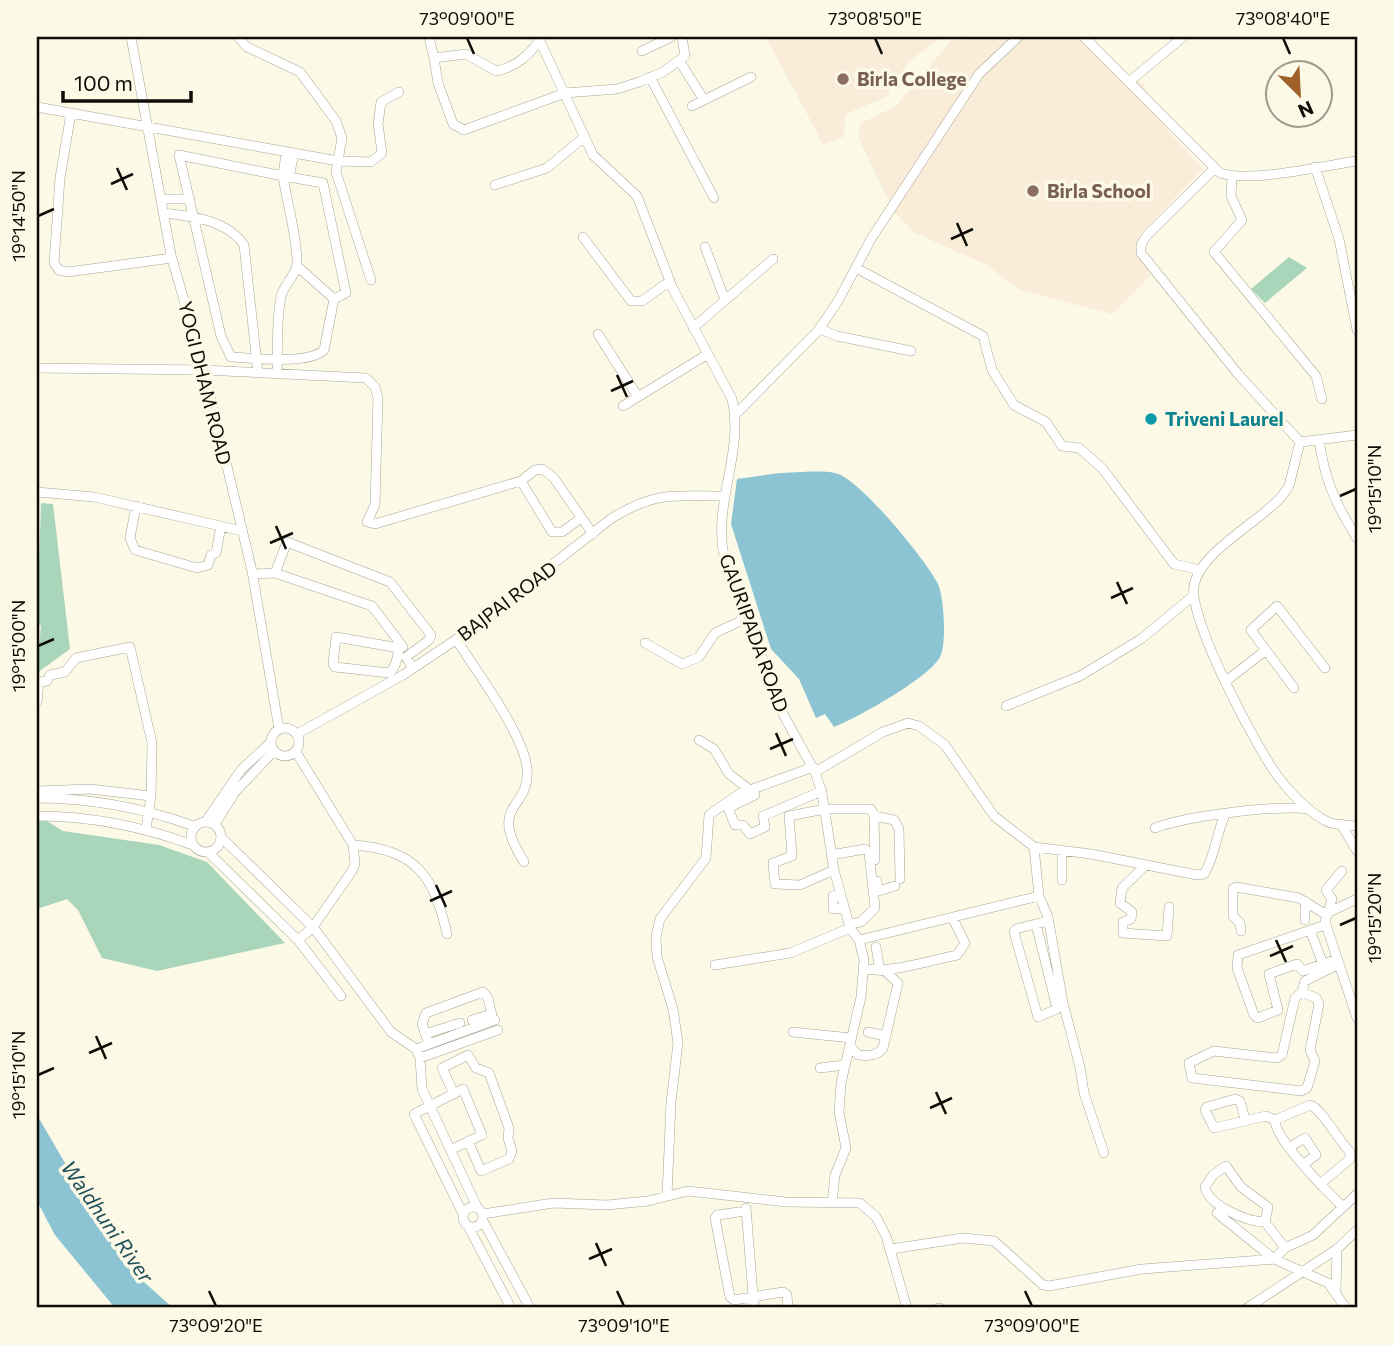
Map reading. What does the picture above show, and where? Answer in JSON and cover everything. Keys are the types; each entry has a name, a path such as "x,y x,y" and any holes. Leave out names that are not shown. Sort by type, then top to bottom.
{"street":[{"name":"YOGI DHAM ROAD","path":"131,37 172,258 204,370 253,574 279,729"},
{"path":"238,37 247,47 300,72 335,121 342,138 336,172 371,280"},
{"path":"429,37 447,110 458,128 472,128 565,93 617,89 650,77 680,62 685,56 682,37 673,37 642,51"},
{"path":"736,414 820,329 871,239 979,74 1017,37"},
{"path":"1083,37 1215,168 1233,177 1357,161"},
{"path":"1129,81 1183,37"},
{"path":"434,58 466,54 496,71 529,55 539,39"},
{"name":"GAURIPADA ROAD","path":"539,39 583,138 602,165 628,185 637,197 670,281 732,399 736,414 732,468 722,496 720,530 723,551 784,716 814,769 822,791 834,870 849,926 859,940 864,969 850,1042 842,1062 839,1112 846,1148 835,1175 832,1203"},
{"path":"680,62 704,100"},
{"path":"650,77 714,198"},
{"path":"692,106 751,77"},
{"path":"37,107 338,161 371,162 382,153 378,124 382,102 399,92"},
{"path":"71,113 60,178 54,263 59,270 68,272 172,258"},
{"path":"495,186 547,169 583,138"},
{"path":"277,373 281,295 298,266 286,177 290,152"},
{"path":"179,155 323,183 346,293 334,299 324,350 318,356 278,359 231,357 225,348 179,155"},
{"path":"1315,167 1339,240 1357,330"},
{"path":"1215,168 1147,234 1141,245 1141,253 1238,374 1300,442"},
{"path":"1233,177 1231,196 1242,220 1214,252 1316,376 1322,399"},
{"path":"162,199 190,199"},
{"path":"163,213 194,216 236,233 244,245 258,373"},
{"path":"583,237 631,301 642,301 670,281"},
{"path":"705,247 725,300"},
{"path":"693,328 773,259"},
{"path":"298,266 334,299"},
{"path":"856,268 941,311 983,336 992,370 1014,405 1046,422 1062,446 1079,448 1102,468 1174,564 1200,570"},
{"path":"820,329 837,336 911,351"},
{"path":"598,334 638,397"},
{"path":"623,406 708,354"},
{"path":"37,368 204,370 354,375 366,378 375,387 378,398 375,505 367,522 375,524 521,481 535,470 542,469 553,477 593,534"},
{"path":"1300,442 1357,435"},
{"path":"1319,440 1328,486 1340,514 1357,538"},
{"path":"1300,442 1289,486 1282,496 1200,570 1193,596 1198,615 1226,681 1265,759 1281,781 1310,810 1327,822 1357,826"},
{"path":"521,481 552,532 562,532 581,518"},
{"path":"37,492 94,496 242,531"},
{"name":"BAJPAI ROAD","path":"296,734 413,668 456,639 636,504 659,495 722,496"},
{"path":"136,506 131,538 135,550 197,568 208,565 211,555 216,553 221,526"},
{"path":"275,573 285,544 291,542 390,582 431,635 429,640 406,657 413,668"},
{"path":"253,574 275,573 372,606 408,654"},
{"path":"1006,705 1080,676 1141,639 1193,596"},
{"path":"1294,688 1251,630 1277,606 1325,668"},
{"path":"645,643 682,664 692,661 715,633 747,618"},
{"path":"336,637 399,645 394,669 388,673 335,667 332,664 336,637"},
{"path":"456,639 521,744 527,781 507,819 509,838 524,862"},
{"path":"37,702 39,682 47,681 50,675 65,672 76,658 130,647 152,743 150,811 146,829"},
{"path":"1226,681 1266,649"},
{"path":"667,1196 671,1102 678,1043 673,1009 657,957 656,937 660,919 706,859 709,815 718,806 814,769 899,724 919,726 944,745 994,816 1034,847 1205,874 1225,815"},
{"path":"37,798 97,801 150,811 194,826 210,823 241,769 272,747 279,729 289,729 296,734 299,743 296,751 282,756 272,747"},
{"path":"699,740 714,749 729,774 752,793"},
{"path":"296,751 353,845 355,864 313,927 298,940"},
{"path":"37,791 90,789 151,796"},
{"path":"752,793 728,808 734,825 743,825 750,834 765,827 764,817 822,791"},
{"path":"1155,828 1175,822 1276,807 1310,810"},
{"path":"834,870 800,885 775,884 773,863 792,856 788,818 825,809 872,809 877,889 889,890 897,882 899,829 888,817 874,816"},
{"path":"37,816 94,819 146,829 208,852 298,940 341,996"},
{"path":"210,823 313,927 391,1032 418,1054 419,1076 430,1105 481,1214 530,1308"},
{"path":"1341,824 1357,851"},
{"path":"192,845 190,835 194,826"},
{"path":"208,852 216,848 221,837"},
{"path":"353,845 378,847 420,869 430,881 439,900 447,934"},
{"path":"1034,847 1039,896 1048,921 1063,1003 1084,1093 1104,1153"},
{"path":"715,965 790,953 861,922 875,908 869,852 865,849 831,855"},
{"path":"1062,851 1062,880"},
{"path":"1146,865 1122,888 1120,904 1132,912 1131,919 1123,922 1124,933 1167,936 1169,907"},
{"path":"1342,871 1326,890 1334,901 1325,914 1325,925 1357,1018"},
{"path":"1241,931 1240,923 1233,916 1233,889 1236,887 1273,891 1305,901 1325,914"},
{"path":"859,940 1039,896"},
{"path":"1325,914 1357,899"},
{"path":"1305,901 1305,920"},
{"path":"864,969 883,971 960,953 965,943 953,919"},
{"path":"1036,924 1057,1009 1038,1017 1014,932 1036,924 1048,921"},
{"path":"1325,925 1238,954 1237,968 1254,1015 1258,1017 1278,1010 1269,974 1297,964 1303,971 1338,962"},
{"path":"1310,930 1323,964"},
{"path":"793,1032 850,1042 858,1055 874,1055 883,1048 898,983 883,971 876,947"},
{"path":"1302,992 1316,999 1319,1004 1310,1050 1315,1061 1307,1088 1301,1091 1192,1078 1189,1075 1189,1063 1214,1051 1277,1058 1282,1055 1295,998 1302,992 1305,981 1338,962"},
{"path":"429,1044 422,1024 426,1013 483,992 495,1021"},
{"path":"472,1020 495,1021"},
{"path":"418,1054 495,1021"},
{"path":"425,1034 460,1023"},
{"path":"868,1032 886,1036"},
{"path":"418,1054 429,1044 455,1040"},
{"path":"454,1094 442,1068 468,1055 476,1068 489,1073 504,1106 512,1151 509,1158 481,1171 468,1142"},
{"path":"820,1068 842,1062"},
{"path":"450,1150 482,1135 483,1131 463,1089 414,1114 511,1308"},
{"path":"1245,1119 1240,1101 1235,1099 1207,1107 1205,1110 1214,1128 1266,1116 1275,1120 1315,1105 1350,1152 1350,1159 1320,1184"},
{"path":"1275,1120 1275,1126 1290,1147 1343,1207"},
{"path":"1290,1147 1305,1138 1316,1155 1304,1164"},
{"path":"1265,1222 1256,1222 1235,1214 1207,1195 1205,1187 1213,1175 1226,1166 1241,1187 1268,1207 1265,1222 1285,1248"},
{"path":"463,1214 471,1207 481,1214 553,1203 607,1205 688,1191 745,1199 864,1205 876,1217 891,1249 907,1308"},
{"path":"891,1249 963,1238 994,1241 1042,1285 1049,1286 1142,1269 1275,1259 1285,1248 1313,1235 1357,1194"},
{"path":"745,1199 754,1308"},
{"path":"746,1211 717,1215 715,1218 730,1297 734,1300 783,1292 787,1295 788,1308"},
{"path":"1217,1213 1275,1259 1318,1276 1336,1291 1346,1308"},
{"path":"468,1226 475,1227 481,1214"},
{"path":"1247,1308 1337,1249 1357,1230"},
{"path":"1336,1291 1337,1249"}],"shaded area":[{"name":"Birla College","path":"766,37 943,37 909,61 886,97 846,114 843,137 823,144"},
{"name":"Birla School","path":"988,37 1082,37 1118,73 1143,83 1168,131 1203,169 1141,232 1137,254 1151,275 1112,314 1020,290 987,265 913,232 894,212 859,139 860,124 896,106 951,41"}],"green space":[{"path":"1289,257 1307,268 1265,303 1251,289"},
{"path":"41,503 53,504 70,649 37,673 41,625 37,625"},
{"path":"37,815 63,831 159,845 207,862 285,943 157,971 102,958 78,910 67,899 37,909"}],"water":[{"path":"825,472 838,474 849,480 877,506 907,541 940,590 944,632 940,657 908,686 834,727 825,714 816,718 799,679 771,649 731,524 737,479 779,473"},
{"path":"37,1115 124,1264 173,1308 115,1308 55,1235 37,1201"}],"place":[{"name":"Birla College","path":"843,79"},
{"name":"Birla School","path":"1033,191"},
{"name":"Triveni Laurel","path":"1151,419"}],"water label":[{"name":"Waldhuni River","path":"107,1222"}]}
